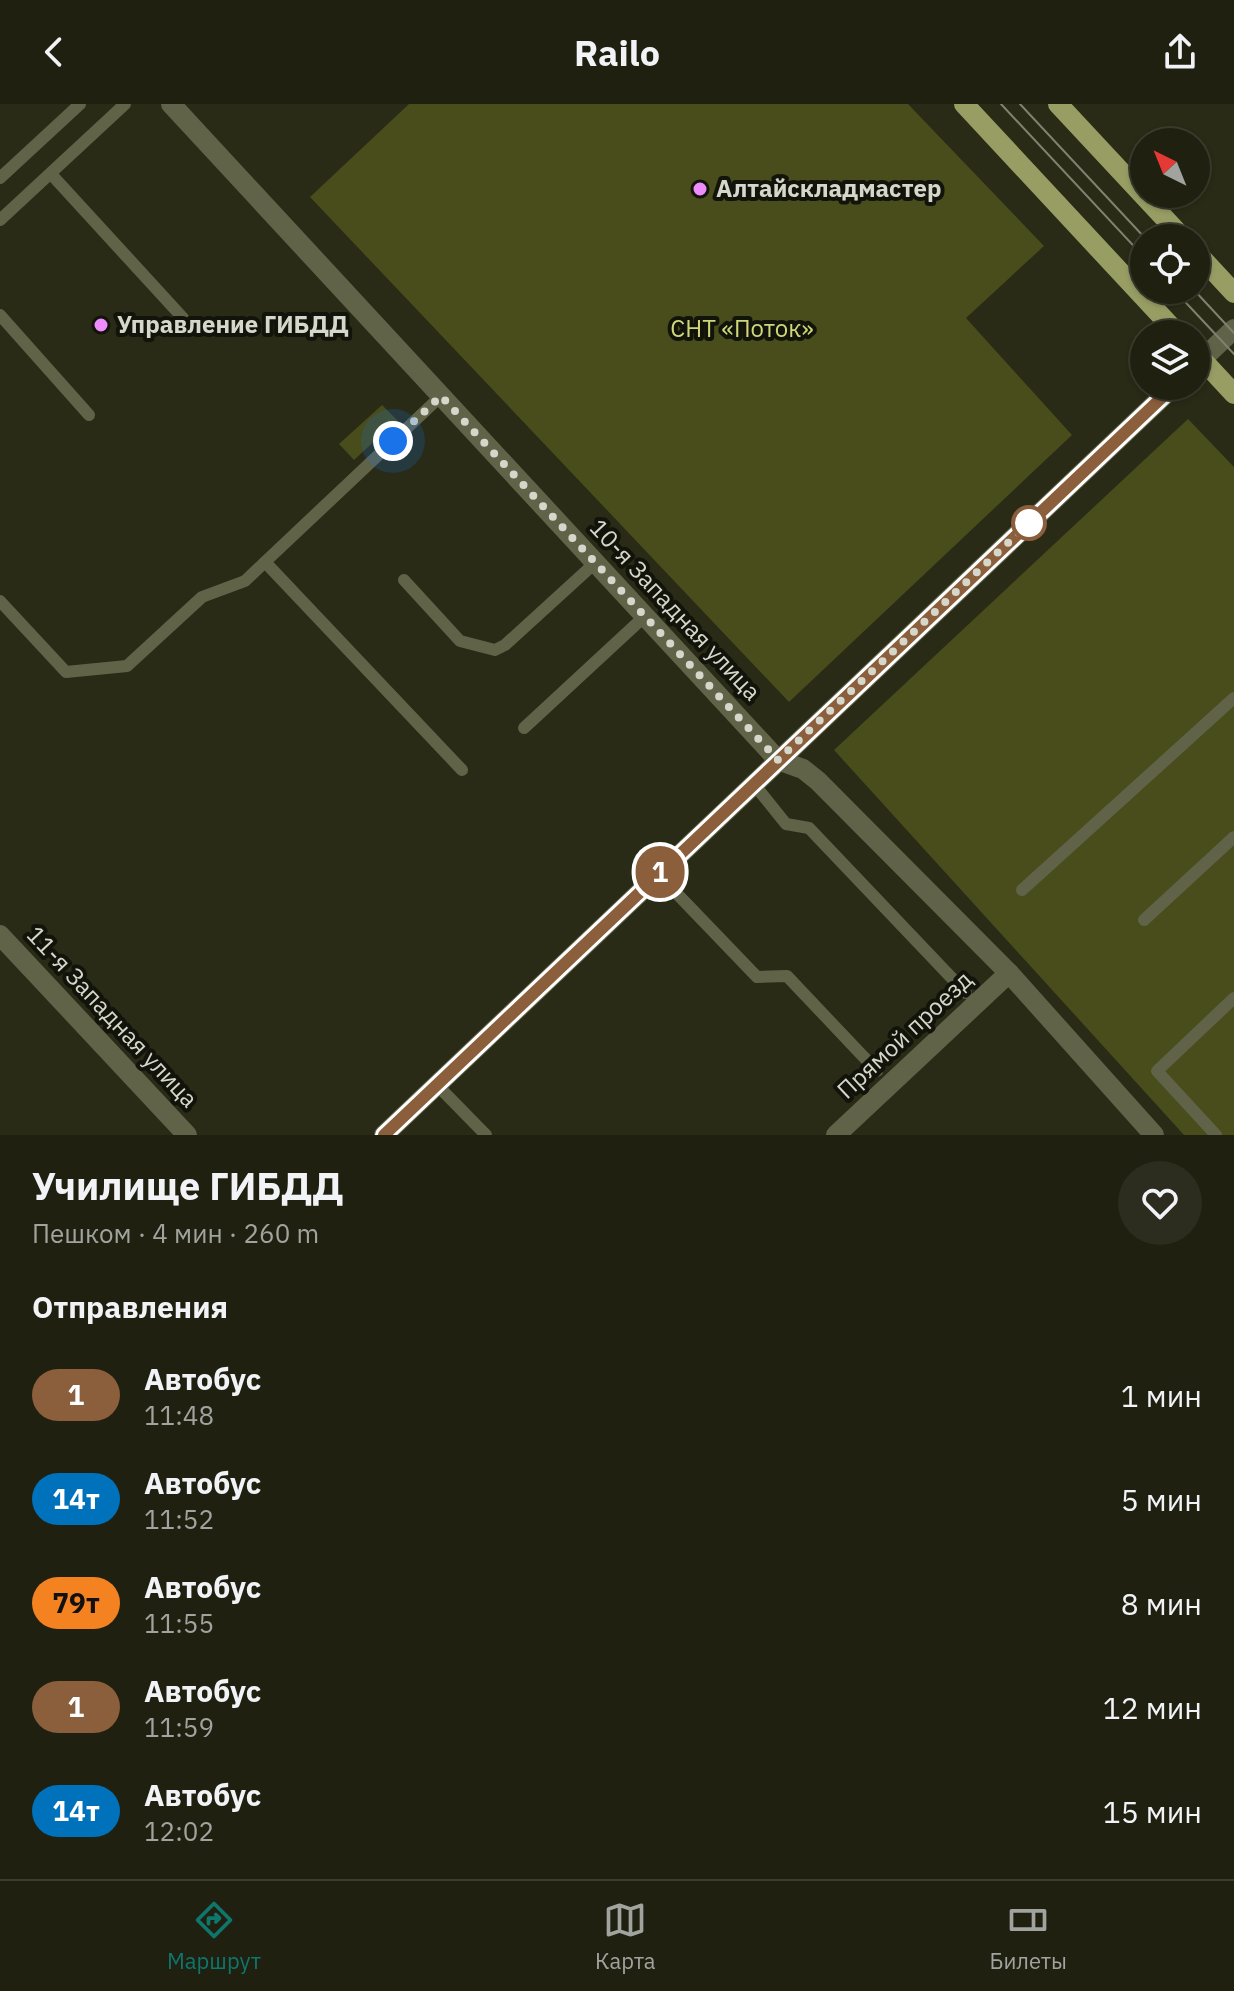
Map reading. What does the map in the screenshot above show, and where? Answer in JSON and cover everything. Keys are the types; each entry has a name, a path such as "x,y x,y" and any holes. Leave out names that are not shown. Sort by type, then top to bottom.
{"main road":[{"path":"964,104 1165,320"},
{"path":"1058,104 1170,224"},
{"path":"1210,267 1234,293"},
{"path":"1210,371 1234,394"}],"street":[{"name":"10-я Западная улица","path":"171,104 778,760 803,769 818,781 1009,973 1154,1135"},
{"path":"1210,349 1234,329"},
{"path":"384,1135 1159,400"},
{"name":"11-я Западная улица","path":"0,935 187,1135"},
{"name":"Прямой проезд","path":"836,1135 1009,973"}],"lane":[{"path":"0,178 80,104"},
{"path":"0,220 125,104"},
{"path":"51,174 183,318"},
{"path":"0,315 89,415"},
{"path":"0,601 66,672 127,666 202,597 245,581 441,396"},
{"path":"265,562 462,770"},
{"path":"404,580 460,641 495,650 505,645 595,563"},
{"path":"524,728 645,616"},
{"path":"1022,890 1234,698"},
{"path":"753,783 786,824 809,828 966,993"},
{"path":"1144,920 1234,837"},
{"path":"658,874 757,977 787,976 877,1071"},
{"path":"1216,1135 1157,1071 1234,998"},
{"path":"437,1085 486,1135"}],"green space":[{"name":"СНТ «Поток»","path":"409,104 908,104 1044,246 966,318 1072,435 789,702 310,197"},
{"path":"382,405 397,420 354,460 339,444"},
{"path":"1188,419 1234,467 1234,1135 1184,1135 834,750"}],"tram line":[{"path":"1001,104 1130,242"},
{"path":"1020,104 1132,224"},
{"path":"1187,304 1234,354"},
{"path":"1207,304 1234,333"}],"bus line":[{"name":"1","path":"384,1135 1159,400"}],"place":[{"name":"Алтайскладмастер","path":"700,189"},
{"name":"Управление ГИБДД","path":"101,325"}],"route":[{"path":"393,441 441,396 778,760 1029,523"}]}
